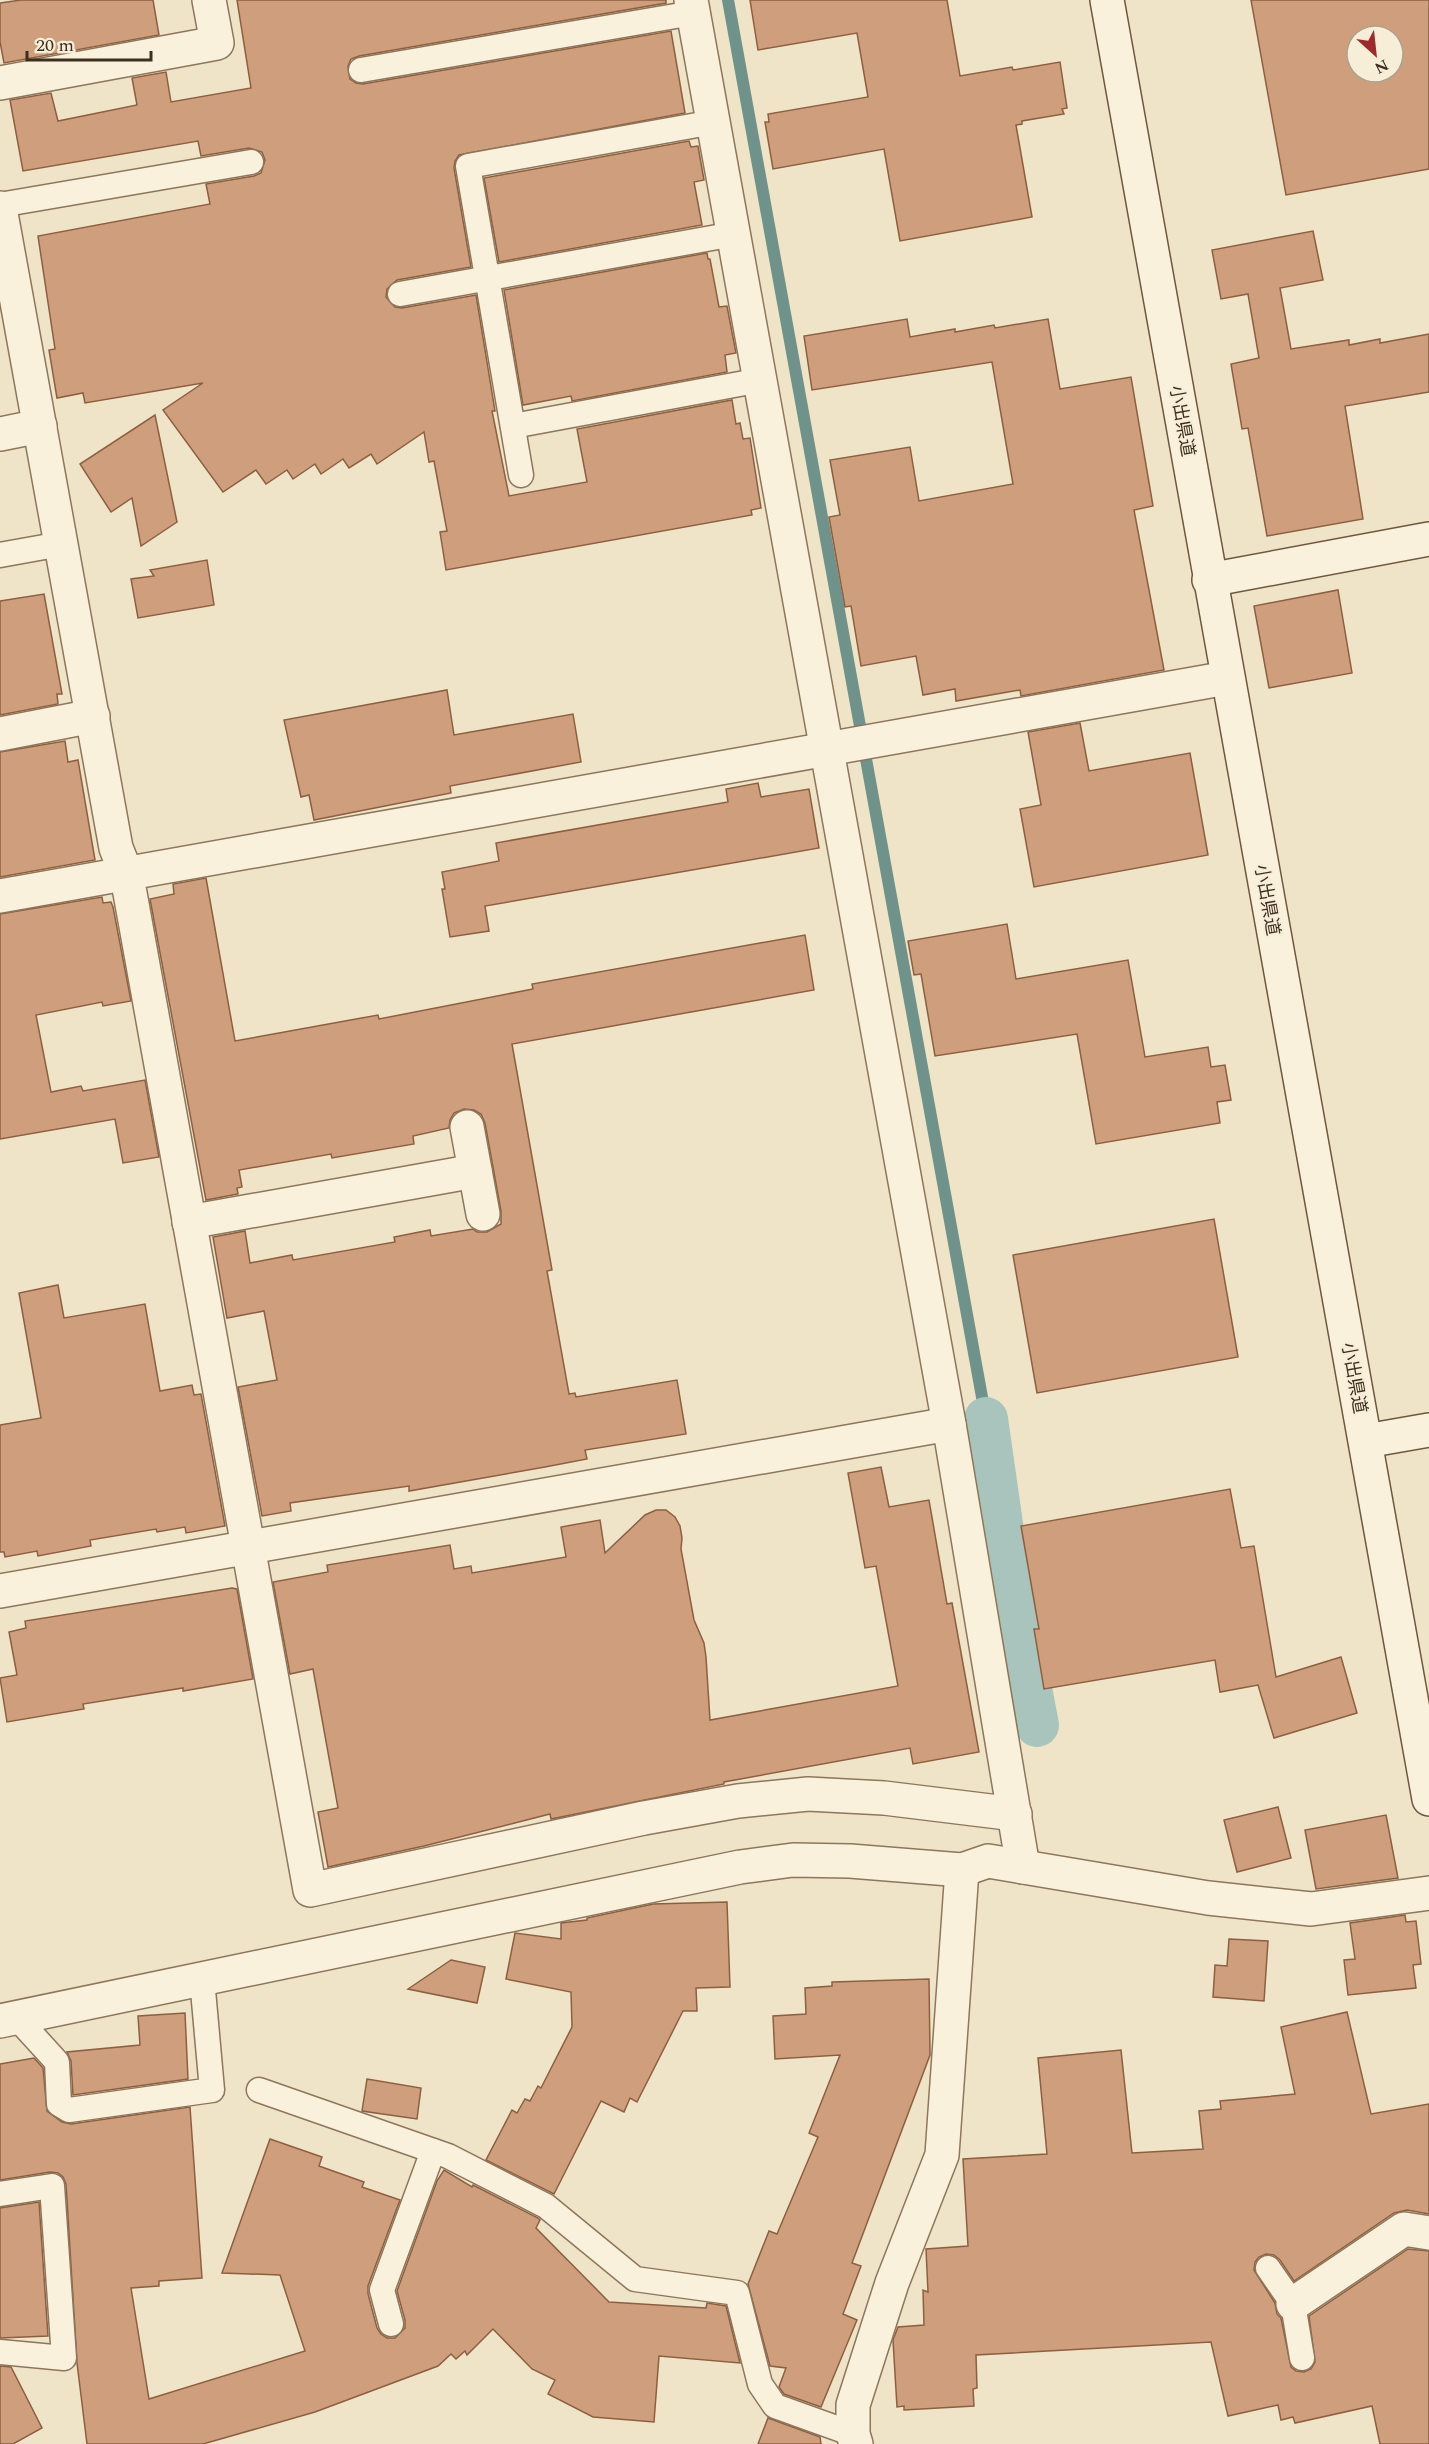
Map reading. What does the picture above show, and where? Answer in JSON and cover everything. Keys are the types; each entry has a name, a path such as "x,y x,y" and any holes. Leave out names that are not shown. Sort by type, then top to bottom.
{"street":[{"path":"0,83 217,43 209,0"},
{"name":"小出県道","path":"1107,0 1429,1799"},
{"path":"692,6 761,380 843,746 949,1424 1016,1814 1023,1867"},
{"path":"0,207 116,848 126,873 246,1547 310,1890 644,1818 738,1801 796,1795 884,1798 1016,1814"},
{"path":"0,434 40,426"},
{"path":"1209,580 1429,539"},
{"path":"0,896 1227,678"},
{"path":"0,734 93,716"},
{"path":"467,1127 483,1215"},
{"path":"189,1222 475,1171"},
{"path":"0,1591 949,1424"},
{"path":"1366,1441 1429,1430"},
{"path":"8,2019 740,1867 793,1860 962,1870 988,1861 1208,1898 1311,1909 1429,1893"},
{"path":"854,2439 853,2405 892,2283 942,2155 962,1870"},
{"path":"1293,2304 1404,2229 1429,2233"}],"lane":[{"path":"361,70 692,6"},
{"path":"521,475 468,166 714,122"},
{"path":"0,207 251,162"},
{"path":"400,294 734,234"},
{"path":"513,426 761,380"},
{"path":"0,555 61,544"},
{"path":"8,2019 57,2061 59,2104 69,2110 212,2090 202,1979"},
{"path":"259,2090 448,2156 546,2206 635,2279 737,2294 760,2384 775,2406 854,2439"},
{"path":"391,2324 382,2290 433,2151"},
{"path":"0,2194 52,2186 64,2358 0,2352"},
{"path":"1268,2268 1293,2304 1302,2358"}],"building":[{"path":"21,0 153,0 159,35 4,63 0,42 0,3"},
{"path":"237,0 666,0 666,3 351,59 348,66 350,79 363,84 671,31 685,113 459,155 454,168 471,267 397,280 387,289 386,297 395,307 402,308 476,295 495,411 492,411 509,496 587,482 577,429 732,400 736,424 740,423 743,439 750,438 761,508 751,510 752,515 446,570 440,532 447,531 434,461 429,462 424,432 377,464 371,454 349,468 343,459 321,474 315,464 293,479 287,470 266,484 256,470 223,492 163,410 203,383 85,403 83,393 57,398 49,350 55,349 38,236 210,204 206,184 254,176 261,173 265,160 262,152 249,148 201,156 198,141 23,171 10,100 51,93 58,121 137,105 132,78 166,72 171,102 251,88"},
{"path":"750,0 947,0 960,76 1060,62 1067,108 1062,109 1064,114 1022,121 1022,124 1016,125 1032,217 900,241 884,149 773,169 765,122 769,122 768,114 868,97 857,33 758,50"},
{"path":"1251,0 1429,0 1429,169 1286,195"},
{"path":"689,141 691,147 698,146 704,180 694,182 702,225 499,262 484,178"},
{"path":"1313,231 1323,280 1280,288 1291,349 1349,340 1349,345 1380,339 1380,343 1429,334 1429,392 1345,406 1363,519 1267,536 1248,428 1242,429 1231,364 1259,358 1248,294 1221,299 1212,250"},
{"path":"707,253 719,307 727,306 736,353 725,355 727,372 572,401 571,396 523,405 504,290"},
{"path":"907,319 910,337 955,329 955,332 994,325 995,328 1048,319 1060,389 1131,377 1153,506 1134,510 1164,670 1021,696 1020,690 956,701 955,689 923,695 916,656 861,666 851,606 845,607 829,517 840,515 830,460 910,447 919,501 1013,484 992,362 812,390 804,336"},
{"path":"155,415 177,522 141,546 132,498 111,512 80,464"},
{"path":"207,560 214,605 138,618 131,579 154,576 150,570"},
{"path":"1338,590 1352,673 1269,688 1254,606"},
{"path":"44,594 62,694 57,694 58,704 0,715 0,601"},
{"path":"447,690 454,735 573,714 581,762 450,786 451,793 314,820 309,795 301,797 284,720"},
{"path":"1080,723 1089,771 1190,753 1208,855 1034,887 1020,809 1041,805 1028,732"},
{"path":"65,741 68,762 78,760 95,860 0,877 0,752"},
{"path":"758,783 761,797 809,789 819,848 485,906 489,931 450,937 442,889 445,889 442,872 499,861 496,843 728,802 726,789"},
{"path":"206,878 235,1041 378,1015 379,1019 533,989 532,984 805,935 814,990 512,1044 552,1270 547,1271 569,1394 575,1393 576,1397 677,1380 686,1434 585,1450 587,1459 409,1491 409,1486 290,1503 291,1511 262,1516 238,1387 277,1380 264,1311 227,1318 213,1237 245,1231 250,1263 292,1255 293,1260 395,1242 394,1237 430,1230 431,1236 473,1229 477,1232 487,1232 501,1224 501,1211 485,1123 481,1114 474,1110 464,1109 454,1113 449,1128 413,1136 414,1144 332,1158 331,1154 239,1170 242,1187 237,1188 238,1194 206,1200 150,899 174,894 173,884"},
{"path":"102,897 103,903 111,902 113,907 131,1001 103,1006 102,1002 36,1015 51,1092 81,1086 83,1091 145,1080 159,1157 123,1163 115,1119 0,1139 0,914"},
{"path":"1007,924 1016,979 1128,960 1145,1057 1208,1047 1211,1067 1225,1065 1231,1100 1217,1102 1220,1123 1096,1144 1077,1034 935,1056 921,974 914,975 908,941"},
{"path":"1214,1219 1238,1357 1037,1393 1013,1255"},
{"path":"58,1285 64,1318 145,1304 160,1391 192,1385 194,1395 201,1394 225,1526 186,1533 185,1527 157,1532 156,1529 90,1540 91,1546 38,1556 37,1551 5,1557 4,1552 0,1552 0,1425 41,1418 19,1293"},
{"path":"881,1467 889,1507 929,1500 947,1604 952,1603 979,1752 913,1764 910,1748 724,1782 724,1784 551,1819 550,1814 424,1846 328,1867 318,1812 338,1808 313,1669 290,1674 273,1582 328,1572 327,1565 450,1545 454,1569 471,1566 472,1573 566,1557 561,1527 600,1520 605,1553 645,1515 656,1510 666,1510 675,1517 680,1526 681,1549 694,1620 704,1643 710,1720 898,1686 876,1566 865,1568 848,1473"},
{"path":"1230,1489 1241,1548 1254,1546 1276,1677 1341,1657 1357,1713 1274,1738 1258,1685 1220,1692 1215,1660 1044,1689 1034,1629 1039,1629 1021,1526"},
{"path":"237,1589 253,1679 83,1704 84,1709 7,1722 0,1678 17,1675 9,1632 26,1628 25,1621"},
{"path":"1278,1807 1291,1858 1237,1872 1224,1820"},
{"path":"1386,1815 1398,1878 1316,1889 1305,1830"},
{"path":"727,1902 730,1987 696,1988 697,2011 683,2011 637,2102 630,2098 624,2112 601,2101 554,2194 486,2160 512,2110 517,2113 525,2099 530,2101 538,2086 541,2088 572,2027 571,1992 506,1979 515,1933 561,1939 561,1923 587,1920 587,1918 653,1904"},
{"path":"1405,1915 1406,1922 1416,1921 1421,1964 1413,1965 1416,1988 1348,1995 1344,1960 1355,1959 1350,1923"},
{"path":"1229,1939 1268,1941 1264,2001 1213,1997 1215,1965 1227,1966"},
{"path":"451,1960 485,1967 477,2003 408,1989"},
{"path":"929,1979 930,2055 852,2263 861,2266 843,2314 857,2320 821,2407 784,2394 779,2387 786,2368 770,2366 748,2284 769,2231 777,2234 818,2137 809,2133 840,2055 775,2059 773,2016 806,2014 805,1988 832,1986 832,1982"},
{"path":"1347,2012 1371,2114 1429,2104 1429,2214 1407,2210 1394,2213 1294,2281 1274,2255 1266,2254 1259,2257 1255,2262 1254,2270 1275,2303 1277,2314 1281,2318 1291,2367 1296,2371 1304,2372 1311,2369 1315,2362 1309,2316 1408,2249 1429,2251 1429,2444 1380,2444 1372,2406 1295,2423 1293,2417 1281,2420 1278,2405 1228,2416 1211,2342 976,2355 977,2388 973,2389 974,2406 904,2410 904,2406 897,2407 893,2340 898,2327 924,2325 923,2290 928,2292 926,2249 968,2246 963,2159 1047,2154 1038,2058 1121,2050 1132,2153 1203,2149 1199,2111 1221,2109 1220,2101 1295,2094 1281,2027"},
{"path":"185,2013 188,2079 73,2095 71,2061 67,2052 140,2045 138,2016"},
{"path":"34,2058 43,2068 47,2111 62,2122 71,2124 190,2107 202,2278 159,2281 159,2286 131,2288 149,2399 305,2351 280,2275 222,2273 270,2139 322,2157 319,2166 364,2182 362,2187 400,2200 368,2286 377,2328 387,2338 395,2338 405,2328 397,2291 437,2181 444,2170 472,2187 473,2185 538,2218 540,2220 536,2228 609,2302 706,2308 707,2303 726,2306 740,2363 659,2356 654,2422 593,2417 548,2394 555,2380 532,2369 493,2329 467,2355 465,2351 456,2359 451,2354 438,2366 315,2412 203,2444 87,2444 77,2363 66,2184 58,2173 50,2172 0,2180 0,2064"},
{"path":"367,2079 421,2088 417,2119 362,2111"},
{"path":"39,2202 48,2336 0,2338 0,2208"},
{"path":"0,2366 11,2367 42,2428 13,2444 0,2444"},
{"path":"768,2418 820,2437 821,2444 758,2444"}],"waterway":[{"path":"728,0 986,1419"},
{"path":"986,1419 1009,1580 1037,1725"}]}
